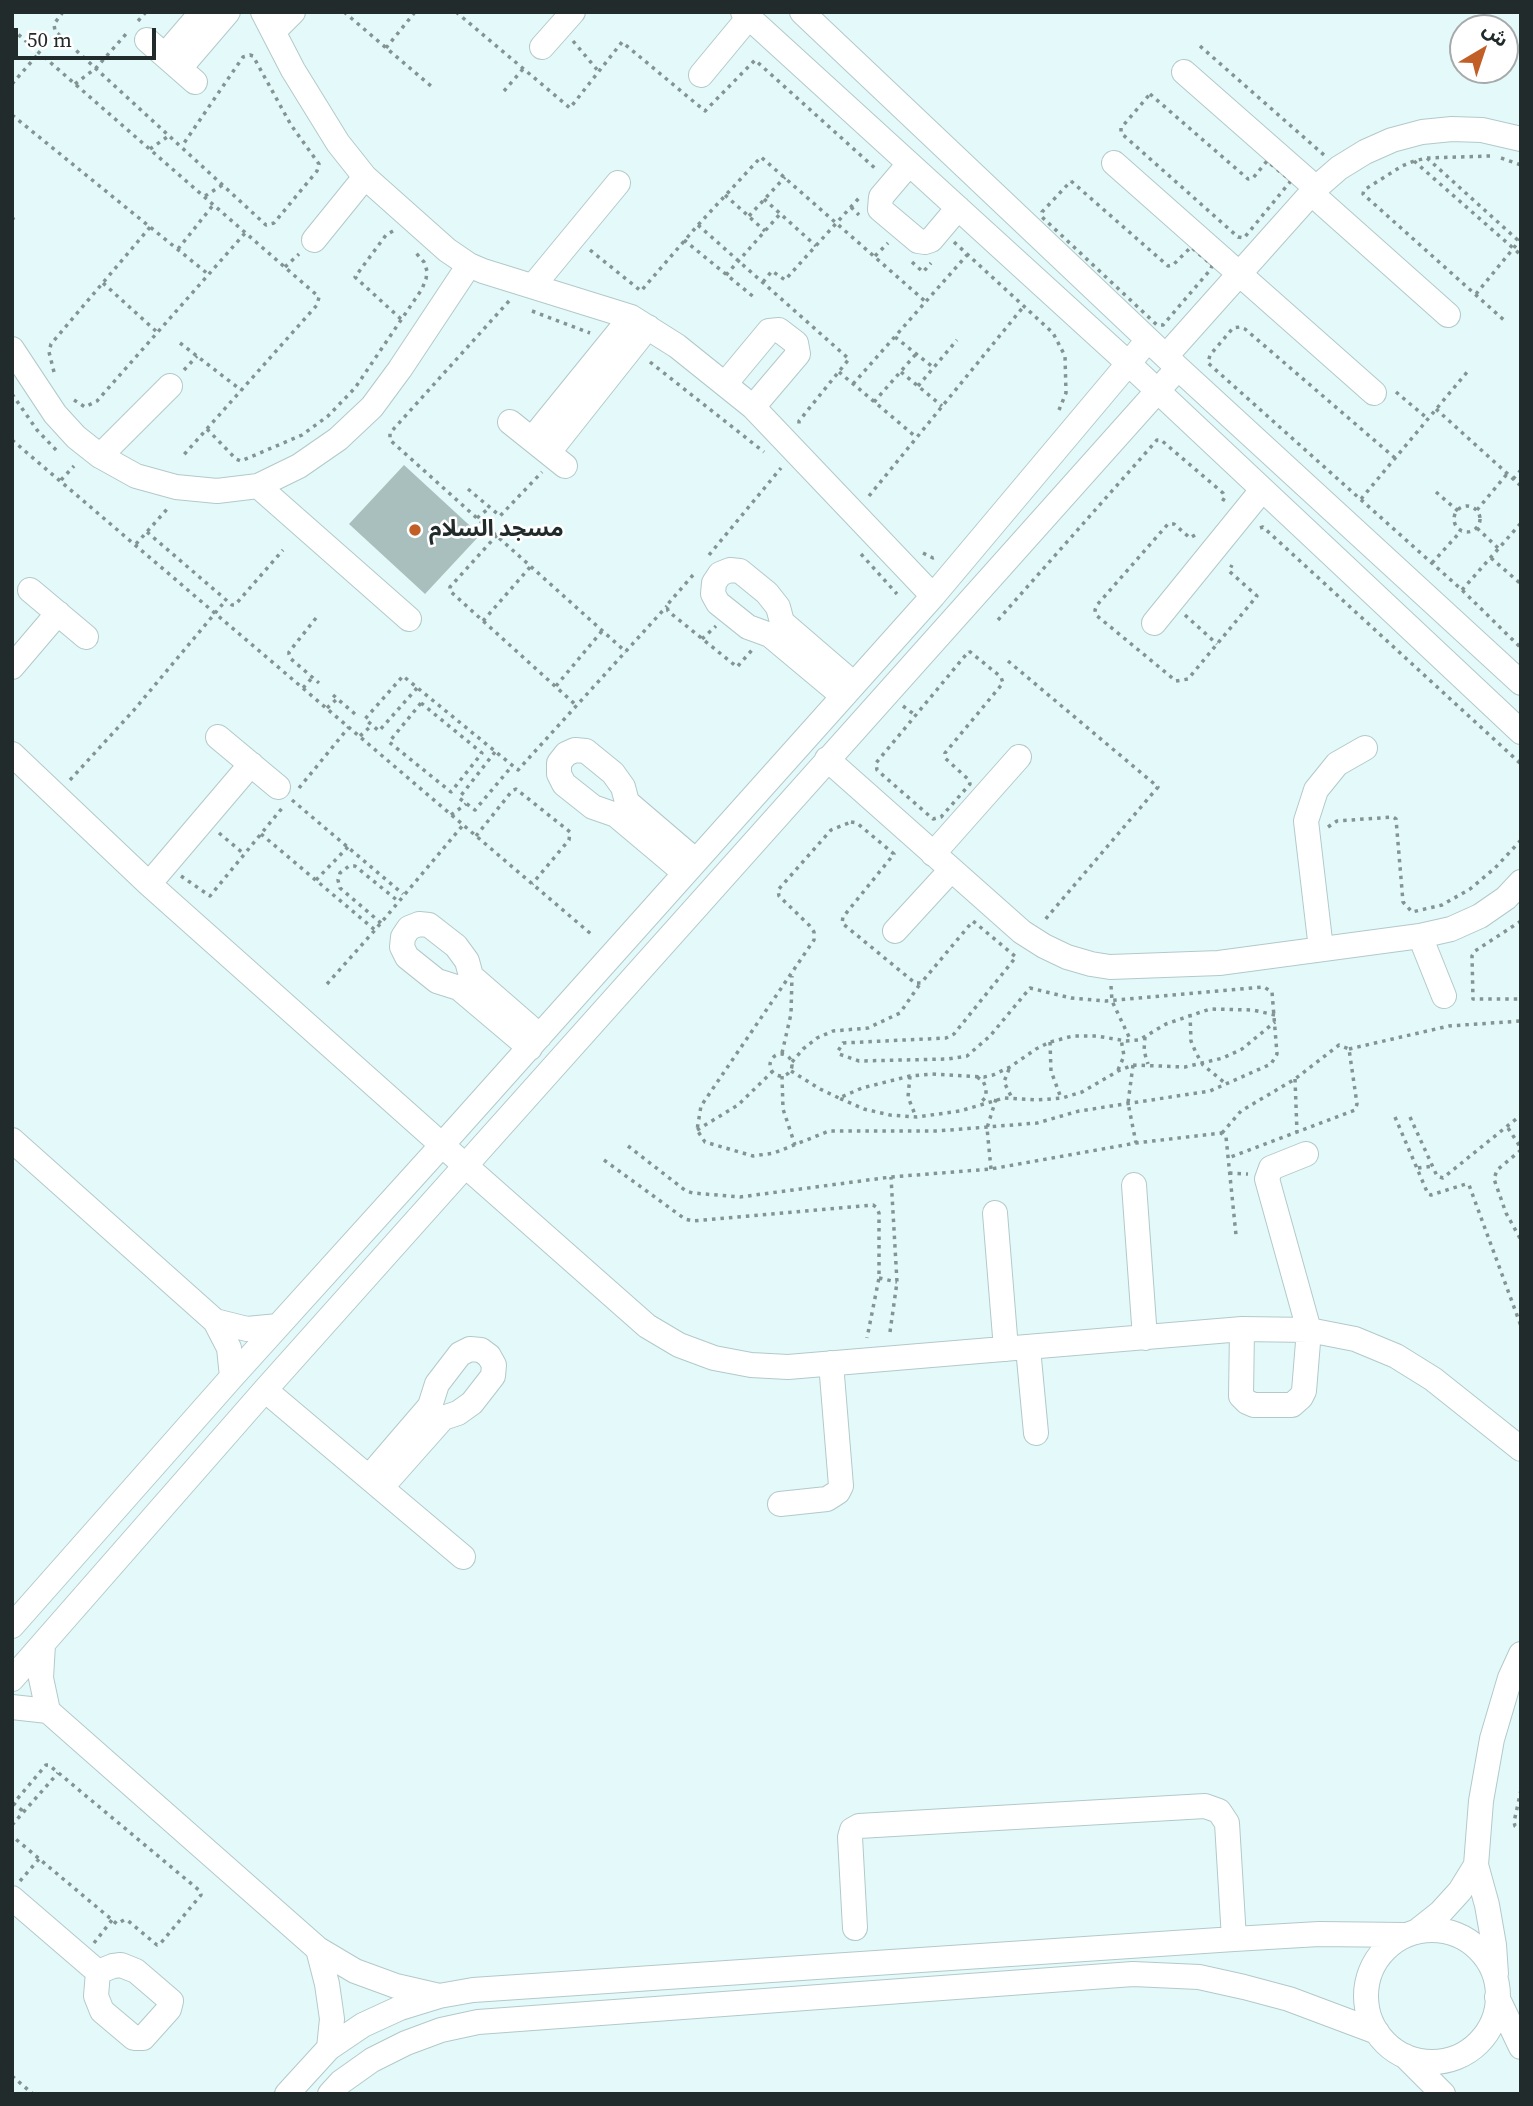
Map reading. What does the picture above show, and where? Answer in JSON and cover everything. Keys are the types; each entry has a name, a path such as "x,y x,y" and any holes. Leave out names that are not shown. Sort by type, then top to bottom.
{"street":[{"path":"159,50 202,12"},
{"path":"159,50 228,12"},
{"path":"293,12 269,22 314,108 365,177 447,250 528,301 640,322 725,384 753,407 933,596"},
{"path":"802,12 1164,355 1517,680 1490,703"},
{"path":"701,75 746,15 1129,364 1521,732"},
{"path":"542,47 566,19"},
{"path":"1184,72 1448,315"},
{"path":"12,1626 933,596 1129,364 1164,355 1241,275 1314,190 1339,168 1365,152 1392,140 1422,132 1452,129 1482,130 1521,139"},
{"path":"1114,163 1374,393"},
{"path":"909,164 881,197 880,209 918,241 925,242 931,240 958,208"},
{"path":"314,240 365,177"},
{"path":"528,301 618,183"},
{"path":"12,349 55,414 76,437 100,456 136,476 176,487 217,491 258,486 299,466 338,439 372,407 469,265"},
{"path":"510,422 550,454 640,322"},
{"path":"725,384 769,331 779,330 796,343 798,354 753,407"},
{"path":"12,1679 265,1390 1157,392 1164,355"},
{"path":"100,456 170,386"},
{"path":"258,486 409,619"},
{"path":"1154,623 1262,490"},
{"path":"730,570 740,571 767,593 778,607 784,625 848,690 770,635 748,627 718,603 713,594 714,583 720,574 730,570"},
{"path":"45,602 86,637"},
{"path":"12,642 45,602"},
{"path":"12,667 45,602"},
{"path":"218,737 244,759 289,788"},
{"path":"1321,949 1306,821 1316,790 1323,781 1337,764 1365,748"},
{"path":"575,750 586,751 612,772 623,787 627,802 691,867 616,815 593,807 564,784 559,774 559,763 565,754 575,750"},
{"path":"12,754 144,878 466,1167 647,1326 679,1345 714,1358 751,1366 788,1367 1242,1329 1309,1330 1355,1339 1395,1356 1433,1379 1521,1449"},
{"path":"895,931 1019,757"},
{"path":"144,878 244,759"},
{"path":"827,759 1030,937 1067,957 1110,967 1219,963 1420,936 1451,929 1480,916 1506,898 1521,882"},
{"path":"419,924 429,925 456,946 467,961 471,976 535,1042 459,988 437,981 407,957 402,947 403,937 409,928 419,924"},
{"path":"1420,936 1444,996"},
{"path":"12,1140 215,1321 229,1348 232,1377"},
{"path":"1242,1329 1241,1395 1247,1402 1292,1405 1304,1391 1309,1330 1267,1179 1271,1168 1302,1143"},
{"path":"1134,1185 1145,1338"},
{"path":"995,1213 1017,1349 1036,1433"},
{"path":"215,1321 247,1329 278,1326"},
{"path":"470,1349 481,1350 489,1356 494,1365 493,1376 472,1403 458,1413 443,1418 375,1483 430,1406 437,1384 460,1353 470,1349"},
{"path":"780,1504 827,1499 838,1492 841,1486 831,1363"},
{"path":"265,1390 463,1557"},
{"path":"41,1594 67,1616"},
{"path":"43,1644 41,1678 48,1711"},
{"path":"1476,1865 1460,1891 1440,1913 1390,1945 1377,1959 1368,1977 1368,2015 1377,2032 1394,2050 1405,2056 1437,2062 1468,2051 1480,2041 1495,2012 1497,1992 1494,1945 1488,1905 1476,1865 1481,1801 1492,1739 1510,1678 1521,1654"},
{"path":"12,1707 48,1711 317,1949 355,1971 396,1986 439,1996"},
{"path":"855,1928 850,1837 852,1830 859,1826 1205,1807 1219,1811 1227,1823 1234,1939"},
{"path":"12,1898 90,1965"},
{"path":"287,2094 329,2048 375,2019 439,1996 473,1990 1319,1934 1447,1932 1468,1942 1485,1958 1493,1972 1497,1992 1521,2047"},
{"path":"317,1949 327,1983 332,2019 329,2048"},
{"path":"330,2094 341,2082 372,2060 405,2043 441,2030 478,2022 1133,1974 1199,1977 1244,1987 1289,2000 1377,2032"},
{"path":"507,1989 513,2018"},
{"path":"1405,2056 1443,2094"}],"path":[{"path":"63,12 54,24 55,31 270,226 319,167 318,160 291,125 253,57 248,55 243,57 182,146"},
{"path":"75,84 96,68 159,50 146,12"},
{"path":"344,12 431,86"},
{"path":"386,48 415,12"},
{"path":"456,12 570,108 622,43 706,111 755,60 879,174"},
{"path":"566,19 599,72"},
{"path":"12,29 317,294 319,301 181,458"},
{"path":"1200,46 1339,168"},
{"path":"12,84 39,53"},
{"path":"504,91 523,69"},
{"path":"1150,94 1248,179 1252,179 1267,161 1289,179 1289,183 1244,238 1238,237 1121,133 1121,128 1150,94"},
{"path":"12,115 208,274"},
{"path":"150,149 170,135"},
{"path":"1506,321 1363,196 1364,190 1402,166 1427,158 1485,155 1521,164"},
{"path":"590,250 640,291 761,157 926,302"},
{"path":"1427,158 1520,241 1475,295"},
{"path":"1414,161 1521,255"},
{"path":"748,216 785,177"},
{"path":"1071,181 1168,266 1173,265 1191,247 1212,265 1163,325 1157,325 1042,217 1042,212 1071,181"},
{"path":"205,197 224,184"},
{"path":"763,282 772,271 785,280 865,190"},
{"path":"725,195 765,231"},
{"path":"764,199 816,246"},
{"path":"178,248 214,205"},
{"path":"851,207 860,216"},
{"path":"726,275 780,214"},
{"path":"698,225 849,359 799,421 807,434"},
{"path":"56,378 50,347 151,226"},
{"path":"67,393 80,406 90,406 246,232"},
{"path":"396,232 386,235 355,277 402,320"},
{"path":"875,256 890,242 880,233"},
{"path":"684,240 755,298"},
{"path":"945,249 952,241 1053,333 1065,356 1066,393 1060,409 1051,420"},
{"path":"207,429 241,461 302,435 328,416 355,388 402,320 426,279 424,262 415,252"},
{"path":"853,384 967,254"},
{"path":"906,257 923,272 937,257"},
{"path":"103,283 158,332"},
{"path":"592,334 528,301 508,301 390,433 390,440 625,652"},
{"path":"865,501 1024,306"},
{"path":"1395,458 1245,329 1233,328 1215,348 1208,363 1462,590 1521,648"},
{"path":"895,337 934,368"},
{"path":"918,386 957,340"},
{"path":"180,343 241,390"},
{"path":"874,402 916,354"},
{"path":"650,362 771,459"},
{"path":"1361,499 1468,371"},
{"path":"839,372 916,438"},
{"path":"901,372 942,406"},
{"path":"1436,409 1521,486"},
{"path":"12,440 591,934"},
{"path":"998,620 1157,440 1161,440 1225,495 1216,509"},
{"path":"468,489 498,516 503,515 550,454"},
{"path":"61,481 74,466"},
{"path":"702,563 781,468 788,475"},
{"path":"1513,479 1521,470"},
{"path":"1476,510 1507,474"},
{"path":"1436,492 1458,511"},
{"path":"136,544 169,507"},
{"path":"1432,563 1461,531 1477,528 1480,519 1476,510 1467,507 1458,511 1454,521 1461,531"},
{"path":"477,518 489,508"},
{"path":"1462,590 1521,523"},
{"path":"1201,528 1190,539 1174,524 1168,524 1097,605 1094,610 1096,615 1176,681 1188,679 1257,596 1229,571 1236,559"},
{"path":"1259,530 1263,527 1521,764"},
{"path":"1477,528 1499,548"},
{"path":"146,532 235,605 283,550"},
{"path":"496,535 449,589 577,706"},
{"path":"917,549 933,558 946,551"},
{"path":"860,553 897,594"},
{"path":"1491,558 1521,584"},
{"path":"483,621 531,566"},
{"path":"417,688 381,730 378,731 365,719 401,676 417,688 512,766 519,769 694,574"},
{"path":"57,795 134,710 226,600"},
{"path":"1171,603 1217,644"},
{"path":"667,606 668,611 737,667 757,647"},
{"path":"316,618 289,652 291,659 319,683"},
{"path":"556,686 602,631"},
{"path":"969,651 1003,681 945,753 945,758 969,780 969,785 941,817 933,820 877,770 876,765 969,651"},
{"path":"1008,661 1158,787 1030,937"},
{"path":"303,688 312,678"},
{"path":"333,695 355,714"},
{"path":"327,708 337,699"},
{"path":"421,703 452,727 482,753 451,792 389,741 421,703"},
{"path":"452,727 456,720"},
{"path":"360,736 371,725"},
{"path":"289,788 349,727"},
{"path":"495,752 459,796 466,804 476,810 512,766"},
{"path":"476,836 516,789 570,832 569,840 532,884"},
{"path":"188,867 180,875 210,896 290,798 403,894"},
{"path":"451,815 466,804"},
{"path":"1327,830 1337,821 1392,817 1396,819 1403,902 1412,912 1443,905 1471,890 1521,840"},
{"path":"782,1076 791,1071 793,1062 803,1049 817,1038 833,1031 868,1028 900,1013 921,983 973,921 1016,957 954,1034 946,1038 843,1044 839,1054 859,1061 948,1059 967,1056 990,1036 1030,988 1070,998 1112,1001 1266,987 1272,992 1278,1051 1270,1064 1210,1091 1079,1111 1037,1123 937,1131 829,1131 774,1153 753,1156 705,1142 697,1130 701,1106 711,1087 811,947 814,932 778,894 778,890 831,830 854,822 894,854 843,917 842,923 915,983 921,983"},
{"path":"327,984 463,825"},
{"path":"211,841 218,832 244,854"},
{"path":"261,834 375,930"},
{"path":"316,880 348,847"},
{"path":"331,865 340,873"},
{"path":"381,923 340,888 340,873 349,866 355,866 398,901"},
{"path":"1521,921 1475,951 1472,956 1473,999 1521,999"},
{"path":"782,1053 791,1014 792,974"},
{"path":"1112,1001 1132,1041"},
{"path":"839,1098 886,1080 910,1076 993,1075 1050,1042 1097,1035 1132,1041 1190,1014 1232,1008 1275,1015"},
{"path":"1190,1014 1191,1041 1203,1065 1225,1083"},
{"path":"628,1146 681,1188 693,1193 749,1197 891,1178 991,1169 1136,1143 1222,1133 1241,1111 1295,1079 1339,1045 1349,1049 1449,1026 1521,1021"},
{"path":"791,1071 820,1089 864,1109 916,1117 960,1111 996,1099 1062,1098 1082,1092 1133,1065 1203,1065 1242,1049 1275,1022"},
{"path":"1145,1037 1144,1051 1148,1064"},
{"path":"1118,1071 1124,1056 1121,1039"},
{"path":"1050,1042 1051,1071 1062,1098"},
{"path":"1228,1158 1302,1143 1352,1111 1356,1107 1349,1049"},
{"path":"772,1072 770,1062 777,1054 782,1053 793,1062"},
{"path":"1133,1065 1128,1103 1136,1143"},
{"path":"1010,1067 1004,1082 1006,1091 1012,1097"},
{"path":"697,1130 738,1105 772,1072"},
{"path":"772,1072 782,1076"},
{"path":"782,1076 783,1109 796,1145"},
{"path":"910,1076 908,1097 916,1117"},
{"path":"975,1076 983,1081 986,1088 986,1097 980,1103"},
{"path":"1295,1079 1302,1143"},
{"path":"991,1169 987,1128 996,1099"},
{"path":"1410,1116 1437,1176 1444,1178 1521,1115"},
{"path":"1395,1117 1430,1195 1469,1185 1521,1326"},
{"path":"1508,1128 1521,1149 1497,1170 1494,1179 1506,1213 1521,1240"},
{"path":"1222,1133 1226,1137 1236,1235"},
{"path":"604,1160 685,1219 873,1205 879,1213 878,1278 863,1361"},
{"path":"1418,1168 1434,1166"},
{"path":"890,1332 897,1282 891,1178"},
{"path":"878,1278 897,1282"},
{"path":"12,1836 112,1920 119,1924 126,1920 158,1945 201,1893 46,1765 13,1804 24,1812"},
{"path":"12,1825 58,1773"},
{"path":"1521,1790 1514,1822 1515,1826 1521,1829"},
{"path":"12,1891 39,1858"},
{"path":"90,1965 112,1920"},
{"path":"12,2076 33,2094"}],"building":[{"name":"مسجد السلام","path":"404,465 480,535 425,594 349,524"}],"place":[{"name":"مسجد السلام","path":"415,530"}]}
